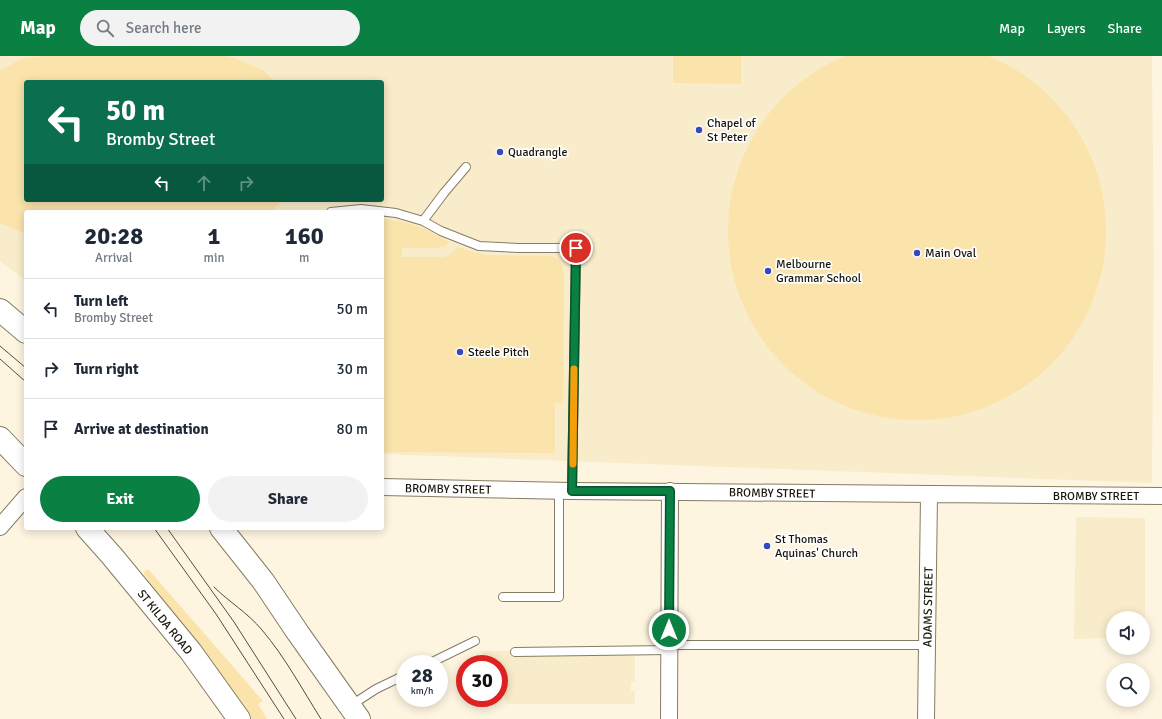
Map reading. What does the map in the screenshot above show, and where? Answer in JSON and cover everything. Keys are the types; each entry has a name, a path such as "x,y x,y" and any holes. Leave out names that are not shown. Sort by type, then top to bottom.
{"main road":[{"path":"0,310 24,330"},
{"path":"0,438 24,463"},
{"name":"ST KILDA ROAD","path":"89,530 112,556 190,652 239,719"},
{"path":"223,530 263,582 354,713"}],"street":[{"name":"BROMBY STREET","path":"384,487 566,491 1162,496"},
{"path":"669,719 670,491"},
{"name":"ADAMS STREET","path":"926,719 929,495"},
{"path":"0,527 24,499"}],"lane":[{"path":"423,221 466,167"},
{"path":"351,210 370,210"},
{"path":"384,212 396,213 423,221 441,231 479,246 576,248 566,491 559,597 502,596"},
{"path":"446,655 475,641"},
{"path":"514,652 669,648 927,645"},
{"path":"354,713 376,689 396,679"}],"shaded area":[{"name":"Main Oval","path":"917,42 954,45 989,56 1022,74 1051,97 1074,126 1092,159 1103,194 1106,231 1103,268 1092,303 1074,336 1051,365 1022,388 989,406 954,417 917,420 880,417 845,406 812,388 783,365 760,336 742,303 731,268 728,231 731,194 742,159 760,126 783,97 812,74 845,56 880,45"},
{"name":"Melbourne Grammar School","path":"0,56 1152,56 1154,261 1152,483 384,454 384,210 24,210 24,279 0,261"},
{"path":"40,56 225,56 234,58 263,70 273,80 24,80 24,202 280,202 273,210 24,210 24,233 0,223 0,71 21,59"},
{"path":"673,56 741,56 741,84 673,83"},
{"name":"Steele Pitch","path":"384,219 411,224 431,232 449,242 446,246 436,248 402,248 402,257 444,257 452,254 457,247 487,255 553,256 559,260 563,268 564,279 563,403 555,403 555,453 384,452"},
{"path":"1076,517 1145,518 1145,611 1106,611 1106,638 1074,639"},
{"path":"146,570 149,570 263,701 258,704 267,719 252,719 243,705 156,593 144,574"},
{"path":"481,651 510,651 511,656 635,656 635,682 631,682 631,691 635,691 635,704 508,704 508,655 483,655"}],"tram line":[{"path":"0,346 24,366"},
{"path":"0,359 24,380"},
{"path":"155,530 216,614 284,719"},
{"path":"168,530 234,622 296,719"},
{"path":"214,587 251,618 262,630 286,662 321,719"}],"slow traffic":[{"path":"573,464 574,369"}],"place":[{"name":"Chapel of St Peter","path":"699,130"},
{"name":"Quadrangle","path":"500,152"},
{"name":"Main Oval","path":"917,253"},
{"name":"Melbourne Grammar School","path":"768,271"},
{"name":"Steele Pitch","path":"460,352"},
{"name":"St Thomas Aquinas' Church","path":"767,546"}],"route":[{"path":"576,248 572,491 670,491 669,630"}]}
